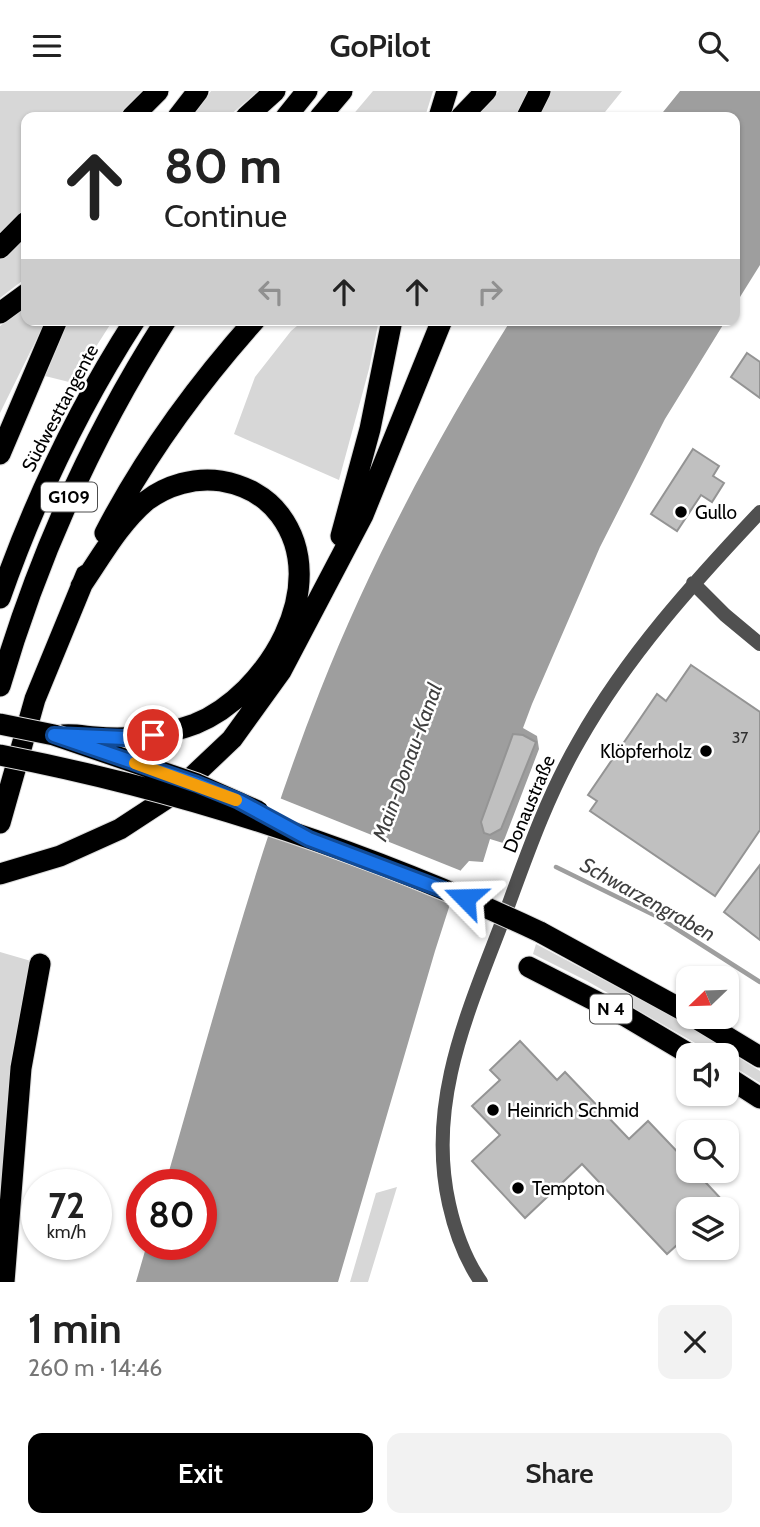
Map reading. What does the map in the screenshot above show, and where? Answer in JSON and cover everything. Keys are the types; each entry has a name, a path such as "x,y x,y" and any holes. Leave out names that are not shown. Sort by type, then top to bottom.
{"highway":[{"path":"137,112 158,91"},
{"path":"182,112 198,91"},
{"path":"252,112 275,91"},
{"path":"290,112 307,91"},
{"path":"324,112 342,91"},
{"path":"441,112 447,91"},
{"path":"466,112 486,91"},
{"path":"530,112 540,91"},
{"path":"0,248 21,227"},
{"path":"0,313 21,298"},
{"path":"0,454 54,326"},
{"name":"Südwesttangente","path":"0,598 53,468 95,386 131,326"},
{"name":"G109","path":"0,686 24,608 70,495 122,391 162,326"},
{"path":"0,823 35,699 107,528 159,444 207,376 250,326"},
{"path":"325,588 355,487 391,326"},
{"path":"7,873 81,849 120,829 155,807 195,776 232,739 270,690 363,515 440,326"},
{"path":"54,735 125,738 175,730 197,723 217,712 260,674 277,650 290,623 299,577 296,548 289,528 275,508 251,490 218,481 180,484 155,495 134,514 81,586"},
{"path":"0,724 54,735 218,793 239,801 309,839"},
{"name":"N 4","path":"0,754 134,785 309,839 422,881 540,932 676,1006"},
{"path":"4,1282 21,1068 40,964"},
{"name":"N 4","path":"529,967 627,1017 676,1046"},
{"path":"714,1029 760,1057"},
{"path":"739,1084 760,1098"}],"street":[{"name":"Donaustraße","path":"481,1282 463,1247 446,1188 441,1145 442,1116 453,1061 471,1003 537,831 569,759 611,690 693,583 760,512"},
{"path":"693,583 725,615 760,644"}],"shaded area":[{"path":"0,91 145,91 123,112 21,112 21,213 0,234"},
{"path":"211,91 258,91 234,112 196,112"},
{"path":"373,91 433,91 427,112 355,112"},
{"path":"499,91 531,91 520,112 480,112"},
{"path":"549,91 622,91 605,112 538,112"},
{"path":"21,235 21,282 0,298 0,257"},
{"path":"21,311 21,326 43,326 0,413 0,326"},
{"path":"66,326 109,326 73,383 41,375"},
{"path":"297,326 378,326 339,480 234,434 255,377"},
{"path":"536,944 676,1018 676,1029 694,1029 716,1043 695,1043 587,981 533,954"},
{"path":"0,952 31,961 15,1042 0,1255"},
{"path":"739,1058 760,1071 760,1083 739,1070"},
{"path":"397,1187 368,1282 350,1282 376,1193"}],"water":[{"path":"680,91 760,91 760,265 740,297 740,112 663,112"},
{"name":"Main-Donau-Kanal","path":"507,326 722,326 665,419 600,547 532,704 523,728 537,736 539,749 503,843 490,839 483,862 469,861 461,870 338,1282 136,1282 142,1260 217,1260 217,1169 170,1169 237,936 297,751 361,595 431,455"}],"pier":[{"path":"277,797 464,872 453,906 429,894 266,834"}],"building":[{"path":"747,353 760,362 760,398 731,377"},
{"path":"693,449 719,466 713,476 724,483 712,502 701,495 677,531 651,514"},
{"path":"691,665 760,712 760,830 715,896 590,811 597,801 588,795 657,694 666,701"},
{"path":"513,734 523,735 536,742 501,829 490,835 484,833 481,822"},
{"path":"760,865 760,940 724,912"},
{"path":"520,1041 557,1080 565,1072 629,1139 648,1121 676,1150 676,1183 706,1183 719,1197 676,1197 676,1246 667,1254 582,1164 525,1218 472,1161 500,1135 472,1106 500,1080 490,1070"}],"waterway":[{"name":"Schwarzengraben","path":"556,867 658,917 760,982"}],"slow traffic":[{"path":"135,763 236,800"}],"place":[{"name":"Gullo","path":"681,512"},
{"name":"Klöpferholz","path":"706,751"},
{"name":"Heinrich Schmid","path":"493,1110"},
{"name":"Tempton","path":"518,1188"}],"route":[{"path":"153,735 125,738 54,735 197,784 239,801 309,839 465,898"}]}
